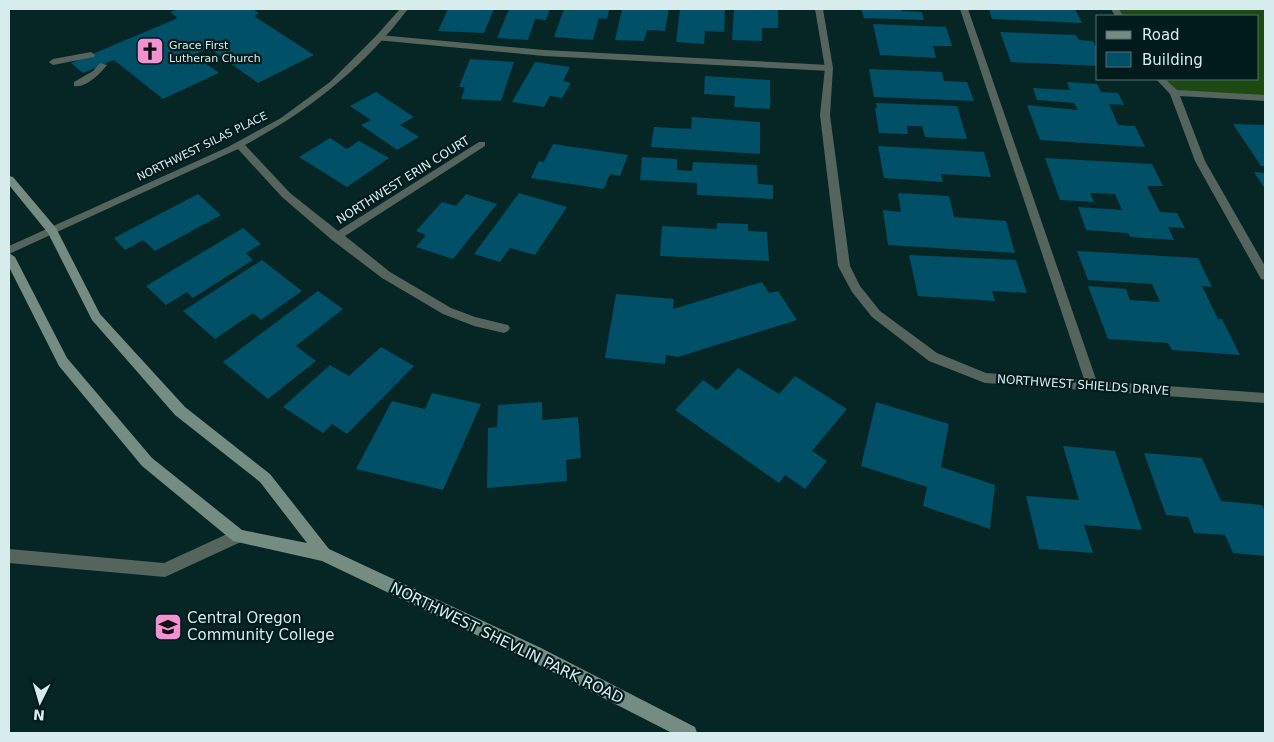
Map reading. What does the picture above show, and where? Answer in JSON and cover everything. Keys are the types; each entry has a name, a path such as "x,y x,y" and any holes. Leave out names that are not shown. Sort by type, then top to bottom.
{"main road":[{"name":"NORTHWEST SHEVLIN PARK ROAD","path":"9,179 52,232 96,317 180,410 266,478 324,554"},
{"name":"NORTHWEST SHEVLIN PARK ROAD","path":"9,257 63,362 147,462 238,536 324,554 535,654 689,733"}],"street":[{"name":"NORTHWEST SILAS PLACE","path":"9,250 52,232 239,144 284,120 333,84 379,38 404,9"},
{"name":"NORTHWEST SHIELDS DRIVE","path":"819,9 829,68 825,115 844,266 856,289 876,314 933,357 986,378 1265,398"},
{"path":"964,9 1092,385"},
{"path":"379,38 544,53 829,68"},
{"path":"53,62 91,55"},
{"path":"77,84 96,72 103,65"},
{"path":"1161,80 1174,93 1200,161 1265,276"},
{"path":"1174,93 1265,98"},
{"path":"239,144 286,195 386,275 418,296 447,311 474,321 504,328"},
{"name":"NORTHWEST ERIN COURT","path":"336,236 482,144"},
{"path":"9,556 165,570 238,536"}],"green space":[{"path":"1114,9 1265,9 1265,98 1174,93 1161,80 1259,80 1259,15 1117,15"}],"building":[{"name":"Grace First Lutheran Church","path":"178,9 253,9 259,13 254,16 314,55 258,83 209,48 194,55 219,73 163,99 114,60 83,73 71,63 178,18 170,12"},
{"path":"448,9 494,9 484,33 438,31"},
{"path":"509,9 550,9 546,20 535,19 528,40 497,38"},
{"path":"564,9 609,10 607,19 599,18 593,40 554,37"},
{"path":"622,9 669,9 665,31 647,30 644,41 615,40"},
{"path":"680,9 725,9 724,32 705,31 704,44 676,42"},
{"path":"734,9 778,9 778,28 762,28 762,41 732,40"},
{"path":"861,9 901,9 902,11 922,12 924,20 864,18"},
{"path":"989,9 1075,9 1082,23 992,19"},
{"path":"873,24 946,27 952,46 933,46 936,58 880,55"},
{"path":"1000,32 1076,35 1079,40 1093,41 1096,47 1096,66 1011,62"},
{"path":"470,59 514,62 501,101 461,99 465,87 459,87"},
{"path":"535,62 570,67 563,81 571,83 562,98 550,96 544,107 512,102"},
{"path":"869,69 942,72 944,81 967,82 974,101 874,97"},
{"path":"705,76 770,80 770,109 734,107 735,96 704,94"},
{"path":"1067,82 1097,84 1101,92 1118,93 1124,105 1109,104 1118,125 1135,126 1145,147 1040,140 1027,105 1078,110 1074,103 1037,100 1033,88 1070,90"},
{"path":"376,92 414,117 400,125 419,137 397,150 361,125 371,120 350,106"},
{"path":"876,103 957,106 967,139 925,137 922,126 907,126 908,134 879,133"},
{"path":"692,117 760,122 760,154 651,147 654,127 691,129"},
{"path":"1233,124 1265,125 1265,166 1261,166"},
{"path":"330,138 347,149 359,141 389,158 347,187 299,157"},
{"path":"553,144 628,155 620,176 610,174 604,189 531,178 539,161 544,162"},
{"path":"878,146 984,152 991,177 941,174 943,182 884,178"},
{"path":"642,157 677,159 677,170 692,171 693,162 757,165 758,184 773,185 773,199 697,195 697,183 640,180"},
{"path":"1045,158 1152,164 1163,186 1147,186 1160,212 1177,213 1185,228 1168,227 1174,240 1130,237 1128,233 1086,230 1078,207 1122,210 1115,194 1090,193 1094,202 1060,200"},
{"path":"1254,172 1265,173 1265,189"},
{"path":"519,193 567,207 535,255 510,248 500,262 474,254"},
{"path":"898,193 949,196 954,217 1006,221 1015,253 888,245 883,210 901,212"},
{"path":"198,194 221,215 155,251 143,240 125,250 114,238"},
{"path":"466,194 497,204 453,259 416,247 426,235 416,231 442,202 456,206"},
{"path":"717,223 748,224 748,231 767,232 769,261 660,256 662,226 717,229"},
{"path":"243,228 261,244 246,253 253,260 193,298 187,292 166,305 146,286"},
{"path":"1077,251 1198,258 1212,287 1202,286 1218,319 1222,319 1240,355 1172,350 1168,343 1108,339 1088,286 1126,289 1130,300 1160,302 1152,284 1088,280"},
{"path":"909,255 1016,260 1027,293 992,291 995,301 918,296"},
{"path":"262,260 302,291 261,320 253,313 215,339 183,311"},
{"path":"762,282 769,293 778,291 797,320 678,357 666,355 665,364 605,358 616,294 674,299 673,309"},
{"path":"318,291 343,309 296,346 316,361 268,399 223,362"},
{"path":"381,347 414,366 347,434 332,424 323,433 283,407 330,365 349,376"},
{"path":"738,368 779,394 795,376 847,409 812,451 827,461 805,489 785,475 779,483 675,410 703,380 717,390"},
{"path":"432,393 481,404 443,490 356,469 392,401 425,409"},
{"path":"542,402 542,420 578,417 581,458 566,460 567,481 487,488 488,428 497,427 498,405"},
{"path":"876,402 949,424 941,467 995,485 990,529 923,506 927,487 861,466"},
{"path":"1063,446 1115,451 1142,530 1084,525 1093,553 1039,549 1026,496 1079,500"},
{"path":"1144,453 1202,458 1221,501 1262,505 1265,511 1265,556 1233,553 1225,535 1194,533 1188,517 1166,515"}],"place":[{"name":"Grace First Lutheran Church","path":"150,51"},
{"name":"Central Oregon Community College","path":"168,627"}]}
